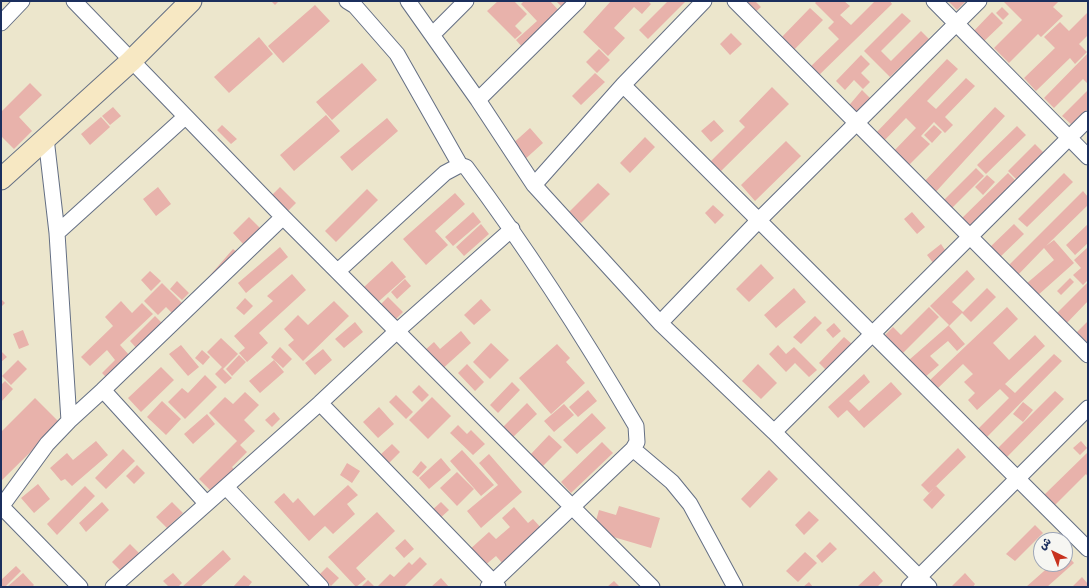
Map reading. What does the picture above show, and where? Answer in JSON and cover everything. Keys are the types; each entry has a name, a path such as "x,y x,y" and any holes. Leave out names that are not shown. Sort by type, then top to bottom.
{"main road":[{"path":"1,179 131,61 191,1"}],"street":[{"path":"1,22 22,1"},
{"path":"74,1 185,117 338,271 396,332 572,505 652,587"},
{"path":"320,403 493,585 572,505 633,450 637,442 636,426 598,363 512,229 466,167 460,165 397,54 355,6 347,1"},
{"path":"408,1 433,34 534,185 660,323 774,432 919,584 1017,477 1088,408"},
{"path":"433,34 466,1"},
{"path":"478,100 578,1"},
{"path":"534,185 623,85 704,1"},
{"path":"735,1 1088,355"},
{"path":"934,1 1088,156"},
{"path":"660,323 759,220 979,1"},
{"path":"623,85 1088,549"},
{"path":"57,233 185,117"},
{"path":"774,432 1088,119"},
{"path":"46,138 57,233 69,421"},
{"path":"338,271 445,173 460,165"},
{"path":"80,587 1,506 43,449 69,421 283,217"},
{"path":"113,587 320,403 396,332 512,229"},
{"path":"103,390 206,503"},
{"path":"633,450 672,482 690,504 735,587"},
{"path":"226,487 321,587"}],"building":[{"path":"271,1 279,1 275,5"},
{"path":"498,1 514,1 527,14 515,26 522,33 515,39 487,11"},
{"path":"524,1 550,1 562,14 523,48 516,40 537,21 521,4"},
{"path":"556,1 569,1 563,8"},
{"path":"611,1 648,1 651,4 642,14 634,7 614,28 625,38 608,56 583,32"},
{"path":"668,1 686,1 648,39 639,30"},
{"path":"743,1 755,1 761,7 751,16"},
{"path":"817,1 844,1 850,6 840,15 851,25 875,1 890,1 892,4 816,78 807,70 839,39 828,28 834,22 815,3"},
{"path":"948,1 966,1 957,10"},
{"path":"1003,1 1059,1 1053,7 1063,16 1041,37 1038,34 1009,63 994,48 1022,20"},
{"path":"315,5 330,21 283,63 268,46"},
{"path":"1002,7 1009,14 1003,20 996,13"},
{"path":"810,8 823,20 791,53 778,41"},
{"path":"992,12 1003,23 979,46 969,36"},
{"path":"1088,12 1088,35 1079,44 1087,52 1075,64 1070,58 1036,91 1024,78 1055,48 1044,37 1060,22 1069,31"},
{"path":"902,13 911,21 881,51 891,61 921,31 929,39 890,77 864,51"},
{"path":"731,33 742,44 730,55 720,44"},
{"path":"259,37 273,54 229,93 214,77"},
{"path":"599,49 610,60 597,73 586,62"},
{"path":"1088,53 1088,84 1083,79 1054,108 1044,98"},
{"path":"861,55 870,64 861,73 870,82 863,89 854,80 845,90 836,81"},
{"path":"947,59 958,69 927,101 936,109 966,78 975,86 945,117 953,125 945,133 934,122 921,136 930,144 906,168 891,154 916,128 906,118 881,144 873,136"},
{"path":"362,63 377,80 332,120 316,102"},
{"path":"595,73 605,82 581,105 572,96"},
{"path":"30,83 42,95 19,117 32,131 14,149 2,137 1,138 1,112"},
{"path":"772,87 789,104 719,173 709,163 745,127 739,121"},
{"path":"862,90 871,99 855,117 846,109"},
{"path":"1088,90 1088,109 1072,125 1062,116"},
{"path":"113,107 121,116 110,125 102,116"},
{"path":"995,107 1005,116 933,195 922,184"},
{"path":"326,115 340,131 294,171 280,155"},
{"path":"101,117 110,127 90,145 81,134"},
{"path":"387,118 398,131 352,171 340,157"},
{"path":"714,120 724,131 711,142 701,131"},
{"path":"222,125 237,139 231,144 217,130"},
{"path":"934,125 942,132 932,143 924,135"},
{"path":"1017,126 1026,135 986,174 977,165"},
{"path":"530,128 543,143 523,161 510,146"},
{"path":"645,137 655,147 630,173 620,163"},
{"path":"786,141 801,156 755,201 741,185"},
{"path":"1035,144 1046,155 1019,182 1008,171"},
{"path":"976,168 984,176 949,211 941,203"},
{"path":"1008,173 1017,182 968,230 959,221"},
{"path":"1064,173 1073,182 1027,227 1018,219"},
{"path":"987,175 995,182 983,195 975,187"},
{"path":"598,183 610,194 581,223 569,212"},
{"path":"158,187 171,204 156,216 143,199"},
{"path":"280,187 296,203 285,214 269,198"},
{"path":"367,189 378,200 336,242 325,231"},
{"path":"1083,191 1088,197 1088,205 1046,246 1054,240 1074,263 1037,296 1026,284 1054,260 1044,248 1015,278 1006,268"},
{"path":"455,193 465,204 435,231 448,245 426,265 403,239"},
{"path":"713,205 724,215 715,224 705,213"},
{"path":"473,212 481,222 453,246 445,237"},
{"path":"912,212 925,227 917,234 904,219"},
{"path":"249,217 262,230 245,246 233,233"},
{"path":"481,224 489,234 464,256 456,247"},
{"path":"1014,224 1024,234 998,259 988,249"},
{"path":"1088,224 1088,243 1075,255 1066,245"},
{"path":"941,244 947,253 934,264 927,255"},
{"path":"280,247 288,257 246,293 238,283"},
{"path":"1088,247 1088,280 1083,285 1073,275 1081,268 1074,260"},
{"path":"233,249 242,256 215,288 206,280"},
{"path":"392,261 406,277 378,302 364,287"},
{"path":"761,264 774,278 749,302 736,289"},
{"path":"967,270 975,279 952,302 963,312 987,288 996,297 971,322 962,313 949,326 965,344 957,351 948,341 930,356 939,365 924,378 909,360 949,325 930,306"},
{"path":"150,271 161,281 151,291 141,280"},
{"path":"292,274 306,290 259,333 268,343 247,362 239,353 245,348 234,336 273,301 267,296"},
{"path":"1070,278 1074,282 1061,295 1057,291"},
{"path":"405,279 411,286 397,299 391,292"},
{"path":"177,281 189,293 182,300 170,289"},
{"path":"1088,282 1088,301 1064,326 1054,316"},
{"path":"162,283 183,304 173,314 166,307 158,315 144,301"},
{"path":"794,288 806,302 776,328 764,315"},
{"path":"388,297 403,312 393,322 378,307"},
{"path":"245,298 253,306 244,315 236,308"},
{"path":"1,299 5,303 1,307"},
{"path":"481,299 491,310 474,325 464,315"},
{"path":"121,301 132,313 142,303 153,314 120,345 131,357 108,379 102,373 115,360 107,350 90,366 81,357 113,326 105,317"},
{"path":"334,301 349,316 303,361 288,345 294,340 284,329 298,315 308,325"},
{"path":"929,307 939,317 902,354 884,336 893,327 901,335"},
{"path":"1007,307 1018,319 993,343 1009,360 1035,335 1045,346 1005,384 1015,393 1054,354 1062,361 986,438 978,429 1009,398 1000,389 977,410 968,400 975,393 964,382 973,374 963,364 937,389 929,381"},
{"path":"155,316 165,326 139,351 130,341"},
{"path":"815,316 822,323 801,344 793,337"},
{"path":"1088,321 1088,340 1084,344 1074,335"},
{"path":"355,322 363,332 344,348 335,339"},
{"path":"834,323 841,331 833,338 826,330"},
{"path":"23,330 29,345 19,349 13,334"},
{"path":"461,331 471,343 440,371 423,352 434,342 440,349"},
{"path":"844,337 853,345 827,371 819,363"},
{"path":"221,338 238,354 223,369 232,378 225,384 215,374 222,367 207,352"},
{"path":"491,343 509,360 490,379 473,362"},
{"path":"557,344 570,358 566,362 585,383 551,414 519,378"},
{"path":"181,345 199,367 188,376 169,354"},
{"path":"778,345 786,354 794,347 817,370 809,377 795,363 786,372 769,354"},
{"path":"280,347 292,359 283,368 271,357"},
{"path":"323,349 332,360 315,375 305,363"},
{"path":"202,350 210,357 203,365 195,358"},
{"path":"1,351 7,357 1,362"},
{"path":"239,355 246,362 232,376 226,369"},
{"path":"18,360 27,369 11,385 2,376"},
{"path":"274,360 284,372 260,393 249,381"},
{"path":"467,364 484,382 475,391 458,373"},
{"path":"758,364 777,383 761,399 742,381"},
{"path":"161,367 174,380 141,412 128,398"},
{"path":"864,374 870,382 849,401 859,411 891,382 902,394 864,428 847,410 838,418 828,407"},
{"path":"205,375 217,387 185,419 168,402 182,388 188,393"},
{"path":"5,381 13,389 1,402 1,385"},
{"path":"512,382 520,390 498,413 490,405"},
{"path":"419,385 429,395 422,402 412,392"},
{"path":"588,390 597,401 578,417 569,407"},
{"path":"1055,391 1064,399 1006,458 997,449"},
{"path":"245,392 259,405 244,420 255,431 240,445 247,452 232,467 237,473 215,495 199,479 237,441 209,413 225,397 233,404"},
{"path":"396,395 413,412 406,419 389,402"},
{"path":"432,397 451,416 428,439 409,420"},
{"path":"35,398 60,423 1,481 1,432"},
{"path":"162,401 181,419 166,435 147,417"},
{"path":"1023,402 1033,410 1023,422 1013,414"},
{"path":"527,403 537,414 510,440 500,430"},
{"path":"564,404 574,415 554,432 544,421"},
{"path":"379,407 394,424 378,438 363,422"},
{"path":"274,412 280,419 272,427 265,420"},
{"path":"592,413 606,428 577,454 563,440"},
{"path":"207,414 215,424 193,444 184,434"},
{"path":"458,425 467,434 471,430 485,444 473,455 450,433"},
{"path":"549,435 562,447 542,467 530,455"},
{"path":"96,441 108,455 72,486 65,479 61,481 50,468 67,453 73,460"},
{"path":"1081,441 1087,448 1080,455 1073,448"},
{"path":"602,442 613,453 571,493 561,482"},
{"path":"392,444 400,452 388,464 380,455"},
{"path":"958,448 966,457 929,493 921,485"},
{"path":"123,449 135,461 106,489 95,478"},
{"path":"462,450 494,485 481,496 450,461"},
{"path":"1088,452 1088,477 1086,474 1055,505 1044,495"},
{"path":"489,454 522,492 481,528 467,511 498,485 479,463"},
{"path":"441,458 451,470 429,489 419,478"},
{"path":"421,461 427,467 418,477 412,472"},
{"path":"347,463 360,471 352,483 340,475"},
{"path":"137,465 145,473 134,484 126,476"},
{"path":"769,470 778,479 750,508 741,499"},
{"path":"457,472 474,489 457,506 440,488"},
{"path":"38,484 50,499 34,513 21,498"},
{"path":"348,485 358,495 347,504 355,514 333,534 325,526 309,541 274,502 284,493 293,503 298,498 314,516"},
{"path":"85,486 95,496 57,535 47,524"},
{"path":"936,486 945,495 932,509 923,500"},
{"path":"102,502 109,510 86,532 79,523"},
{"path":"172,502 183,513 167,528 156,517"},
{"path":"441,502 449,510 438,520 430,512"},
{"path":"619,506 660,518 651,548 593,531 599,510 616,515"},
{"path":"514,507 528,523 533,519 542,529 503,564 496,556 483,567 468,551 489,532 496,539 510,527 502,518"},
{"path":"809,511 819,520 804,535 795,525"},
{"path":"377,512 395,531 356,568 366,579 356,587 328,557"},
{"path":"1035,525 1042,532 1033,532 1033,543 1015,561 1006,554"},
{"path":"405,539 414,549 404,558 395,548"},
{"path":"830,542 837,549 822,563 816,556"},
{"path":"130,544 139,553 121,571 112,562"},
{"path":"223,550 231,559 200,587 182,587"},
{"path":"805,552 817,563 798,582 786,571"},
{"path":"420,557 427,564 404,587 377,587 390,574 394,577 409,562 412,565"},
{"path":"16,566 21,571 5,587 1,587 1,580"},
{"path":"327,567 339,578 331,586 319,575"},
{"path":"874,571 883,581 877,587 857,587"},
{"path":"1043,572 1064,572 1047,587 1026,587"},
{"path":"23,573 34,585 32,587 7,587"},
{"path":"173,573 182,583 178,587 169,587 163,581"},
{"path":"965,573 975,584 973,587 951,587"},
{"path":"244,575 252,582 248,587 233,587"},
{"path":"1082,577 1088,584 1088,587 1072,587"},
{"path":"441,578 449,587 431,587"},
{"path":"368,580 375,587 361,587"},
{"path":"614,581 620,587 607,587"},
{"path":"809,582 813,587 803,587"}]}
